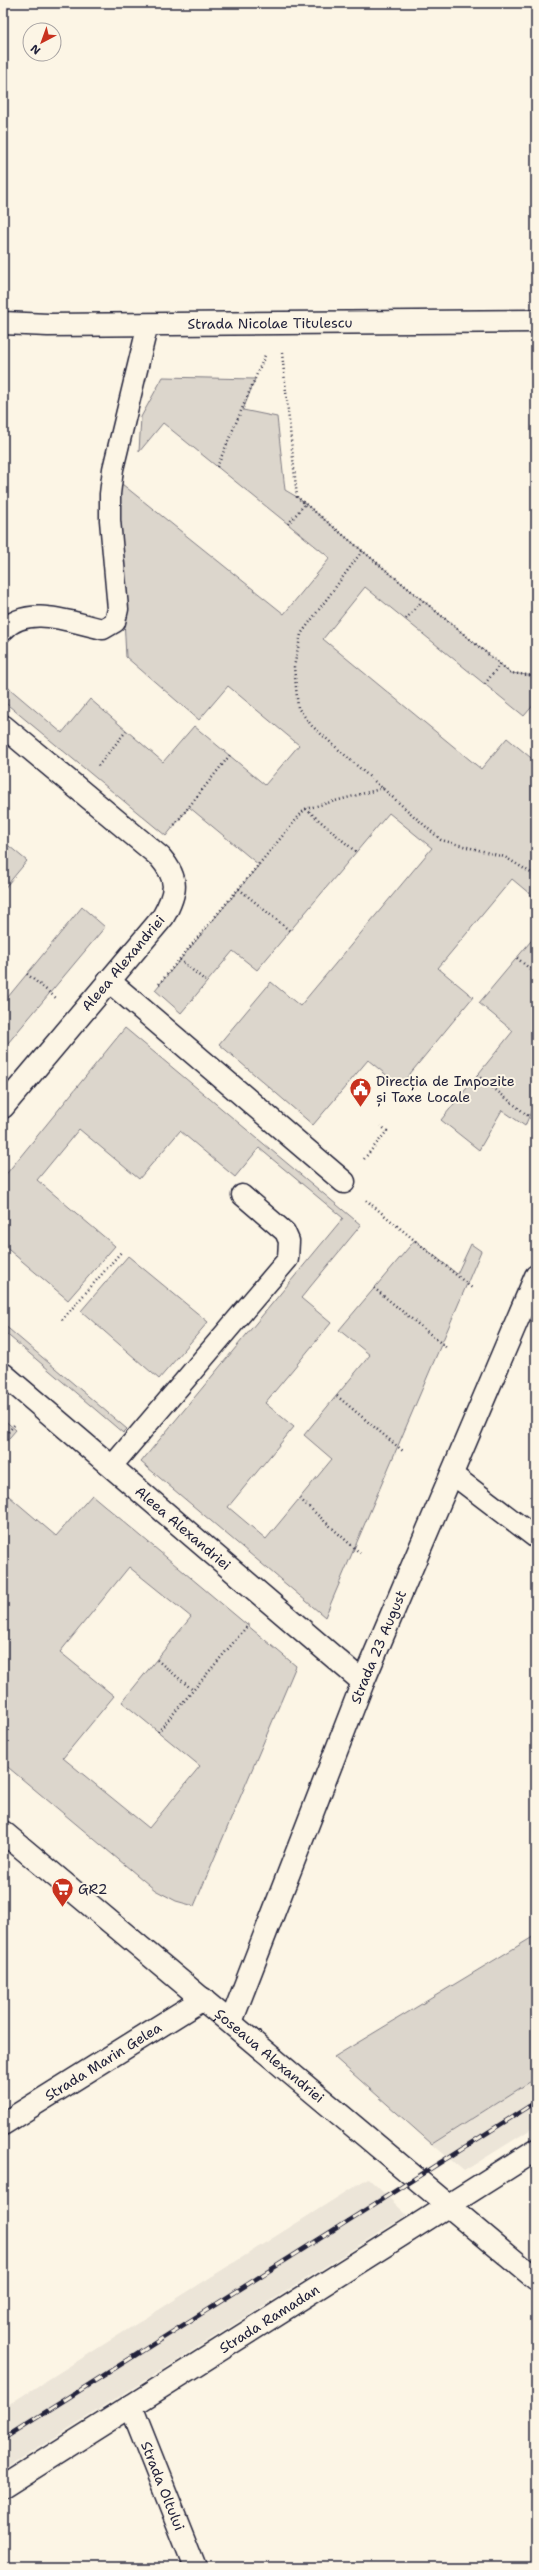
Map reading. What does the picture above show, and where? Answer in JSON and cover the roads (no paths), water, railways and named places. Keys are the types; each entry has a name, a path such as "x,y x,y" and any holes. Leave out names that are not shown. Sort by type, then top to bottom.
{"street":[{"name":"Strada Nicolae Titulescu","path":"3,323 48,325 536,321"},
{"name":"Aleea Alexandriei","path":"3,726 153,852 172,873 174,893 163,916 3,1107"},
{"path":"109,981 344,1182"},
{"name":"Strada 23 August","path":"231,2022 363,1682 536,1276"},
{"name":"Aleea Alexandriei","path":"3,1374 363,1682"},
{"name":"Șoseaua Alexandriei","path":"3,1832 231,2022 447,2206 536,2279"},
{"name":"Strada Marin Gelea","path":"3,2124 203,1999"},
{"name":"Strada Ramadan","path":"3,2488 536,2150"},
{"name":"Strada Oltului","path":"131,2406 194,2567"}],"lane":[{"path":"3,631 8,625 22,617 36,616 103,629 115,622 118,610 110,520 110,494 114,470 148,324"},
{"path":"112,1466 288,1259 290,1241 285,1232 242,1195"},
{"path":"452,1474 536,1538"}],"railway":[{"path":"3,2439 536,2102"}],"place":[{"name":"Direcția de Impozite și Taxe Locale","path":"361,1108"},
{"name":"GR2","path":"62,1908"}]}
